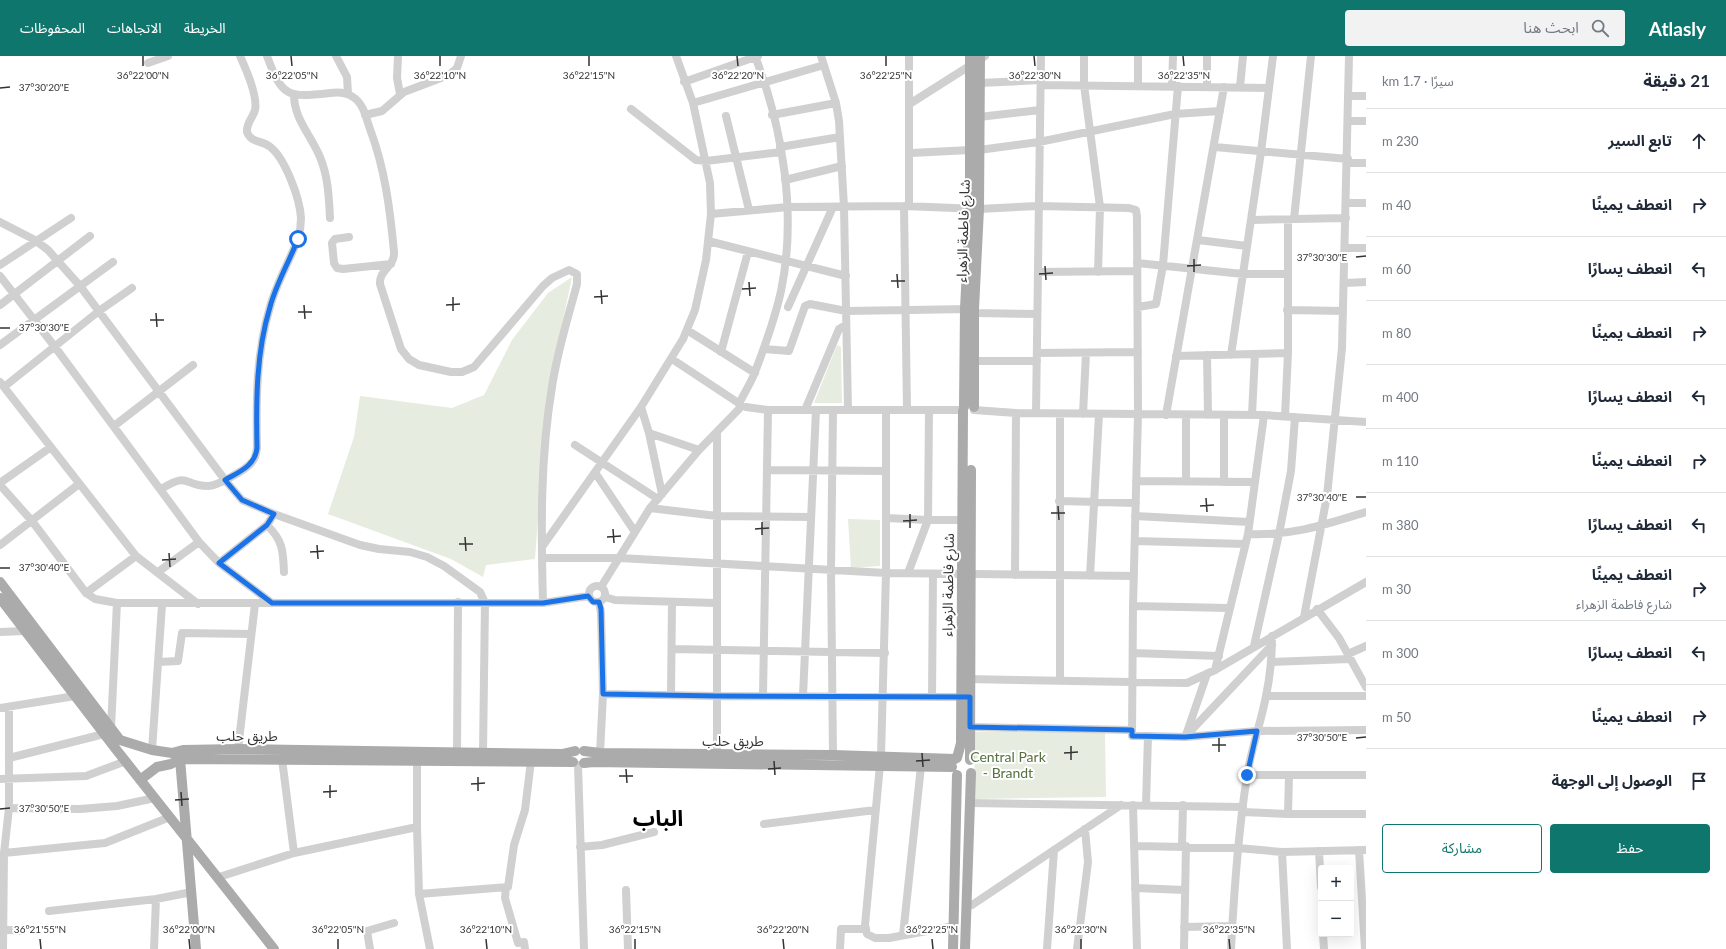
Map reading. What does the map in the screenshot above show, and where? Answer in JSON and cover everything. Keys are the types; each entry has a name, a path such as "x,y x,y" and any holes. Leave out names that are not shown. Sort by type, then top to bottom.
{"main road":[{"name":"شارع فاطمة الزهراء","path":"967,574 963,520 968,410 975,150 970,67 979,57"},
{"name":"شارع فاطمة الزهراء","path":"975,150 980,117 979,57"},
{"name":"شارع فاطمة الزهراء","path":"953,949 955,765 962,743 966,679 968,410 974,361 971,311"},
{"path":"0,582 118,744 126,761 140,780 219,877 274,949"},
{"path":"1,601 75,696 108,731"},
{"name":"شارع فاطمة الزهراء","path":"964,949 970,773 972,766 970,760 970,727 965,697"},
{"name":"طريق حلب","path":"118,744 152,750 174,759 183,750 238,749 562,754 579,751 600,753 833,756 881,761"},
{"path":"578,764 571,757 579,751"},
{"path":"955,765 962,756 970,760"},
{"path":"140,780 157,767 174,759 417,760 578,764 595,762 881,761 955,765 966,776 970,773"},
{"path":"174,759 186,837 196,949"},
{"path":"881,761 921,766 955,765"}],"street":[{"path":"148,63 168,56"},
{"path":"161,489 179,479 208,486 215,485 250,465 257,453 258,377 264,331 270,307 298,239 301,223 296,196 284,167 270,146 254,141 247,132 247,125 255,112 256,103 251,84 240,56"},
{"path":"267,56 278,84 285,90 294,95 304,96 337,92 348,94 357,100 365,115 380,155 385,180 394,255 391,264 381,273 380,284 403,352 409,359 419,365 456,372 467,371 477,364 548,282 567,271 573,271 577,274 578,284 560,347 549,404 545,447 542,548 543,603"},
{"path":"336,56 347,77 348,94"},
{"path":"398,56 397,78 400,94"},
{"path":"365,115 382,111 400,94 452,74 459,65 461,56"},
{"path":"542,548 596,474 642,407 672,359 687,330 695,310 706,260 711,214 710,183 693,104 676,56"},
{"path":"601,587 650,508 699,450 741,406 764,348 781,291 788,207 781,150 756,56 684,82"},
{"path":"821,56 836,103 840,137 844,207 848,410"},
{"path":"907,410 907,206 911,153 909,56"},
{"path":"1036,413 1041,56"},
{"path":"1084,56 1084,85 1100,207 1098,272"},
{"path":"1138,56 1138,85"},
{"path":"1138,307 1156,304 1163,265 1175,114 1173,56"},
{"path":"1207,56 1207,87"},
{"path":"1240,87 1243,56"},
{"path":"1231,355 1261,152 1273,56"},
{"path":"1285,416 1288,353 1287,274 1291,220 1302,155 1311,56"},
{"path":"1304,617 1327,496 1342,348 1348,161 1349,56"},
{"path":"693,104 824,65"},
{"path":"911,103 970,67"},
{"path":"980,83 1041,82 1084,85 1269,88"},
{"path":"1166,415 1215,147 1224,87"},
{"path":"294,95 297,116 319,155 325,172 330,218"},
{"path":"1348,96 1366,96"},
{"path":"772,114 836,103"},
{"path":"631,109 696,160 706,161 781,150 840,137"},
{"path":"980,117 1040,110"},
{"path":"911,153 975,150 1039,142 1175,114 1220,111"},
{"path":"726,116 749,210"},
{"path":"1348,121 1366,121"},
{"path":"1215,147 1302,155 1366,164"},
{"path":"785,180 842,166"},
{"path":"1346,203 1366,203"},
{"path":"711,214 788,207 907,206 974,209 1038,206 1129,208 1136,210 1138,414 1134,542 1132,736 1185,737 1257,731 1366,730"},
{"path":"788,307 833,207"},
{"path":"0,265 71,218"},
{"path":"1251,220 1346,218"},
{"path":"0,222 36,241 58,260 80,286 160,391 225,480 242,500 274,514 360,545 379,549 410,552 427,557 444,566 484,597 483,752"},
{"path":"0,305 90,236"},
{"path":"349,237 335,239 332,243 334,263 337,268 343,269 391,264"},
{"path":"1198,240 1247,246"},
{"path":"708,241 784,262 846,276"},
{"path":"1345,248 1366,248"},
{"path":"721,352 748,252"},
{"path":"0,345 113,262"},
{"path":"1038,272 1098,272 1163,265 1192,270 1243,274 1287,274"},
{"path":"0,276 56,347 199,542 219,563 272,603"},
{"path":"1345,283 1366,282"},
{"path":"132,288 99,311 56,347 2,384 136,556 198,604"},
{"path":"764,348 789,351 805,306 810,304 846,311 971,311 1037,314"},
{"path":"1287,310 1344,311"},
{"path":"805,410 838,329 846,326"},
{"path":"687,330 755,373"},
{"path":"974,361 1086,353 1138,352"},
{"path":"1083,414 1086,353"},
{"path":"1176,356 1288,353"},
{"path":"1252,415 1255,354"},
{"path":"1207,355 1208,415"},
{"path":"672,359 741,406 768,410 968,410 1060,414 1264,415 1366,422"},
{"path":"114,426 193,366"},
{"path":"642,407 649,433 660,497"},
{"path":"763,696 768,410"},
{"path":"803,696 816,410"},
{"path":"833,410 831,570 833,756"},
{"path":"886,410 884,697 881,761 875,810 866,934 875,938 903,935 954,926"},
{"path":"908,573 928,520 929,410"},
{"path":"1015,575 1016,413"},
{"path":"1060,414 1060,680"},
{"path":"1090,576 1099,414"},
{"path":"1186,415 1186,481"},
{"path":"1224,415 1224,482"},
{"path":"1215,670 1248,534 1264,415"},
{"path":"1254,646 1279,534 1291,471 1295,417"},
{"path":"716,432 717,755"},
{"path":"649,433 699,450"},
{"path":"575,445 603,464 660,497"},
{"path":"51,447 0,484 32,521 86,593 95,599 117,603 162,605 458,602 543,603 588,596"},
{"path":"767,470 886,471"},
{"path":"596,474 635,532"},
{"path":"1136,481 1254,482"},
{"path":"0,545 79,484"},
{"path":"1059,501 1094,501 1136,504"},
{"path":"650,508 717,516 767,515 811,517"},
{"path":"1248,534 1279,534 1321,526 1366,512"},
{"path":"219,563 267,525 274,514"},
{"path":"1135,516 1249,522"},
{"path":"886,518 963,520"},
{"path":"267,525 276,534 282,544 284,572"},
{"path":"158,572 199,542"},
{"path":"1134,542 1245,544"},
{"path":"86,593 136,556"},
{"path":"542,558 620,558 765,568 886,573 1134,576"},
{"path":"932,697 933,574"},
{"path":"966,679 1187,683 1215,670 1366,582"},
{"path":"588,596 591,588 596,586 601,587"},
{"path":"600,753 603,694 601,613 604,591 601,587"},
{"path":"588,596 593,602 615,600 716,603"},
{"path":"457,752 458,602"},
{"path":"672,602 672,695"},
{"path":"9,758 108,731 117,603"},
{"path":"238,749 255,604"},
{"path":"152,750 162,605"},
{"path":"1133,606 1230,608"},
{"path":"1318,609 1339,638 1366,687"},
{"path":"0,632 25,631"},
{"path":"158,662 178,661 182,633 251,634"},
{"path":"1231,949 1238,848 1247,775 1266,696 1271,662 1272,636"},
{"path":"1185,737 1272,645"},
{"path":"1271,662 1349,656 1366,646"},
{"path":"672,649 885,653"},
{"path":"1133,653 1219,656"},
{"path":"1185,737 1207,674"},
{"path":"603,694 965,697"},
{"path":"0,708 75,696"},
{"path":"1266,696 1366,696"},
{"path":"3,949 2,929 4,853 9,808 10,707"},
{"path":"970,727 1132,730"},
{"path":"1146,805 1148,736"},
{"path":"282,759 294,853"},
{"path":"417,760 419,894 430,949"},
{"path":"0,779 86,776 126,761"},
{"path":"525,949 524,942 518,942 505,898 514,845 525,810 531,762"},
{"path":"578,764 584,949"},
{"path":"903,935 921,766"},
{"path":"1247,775 1366,775"},
{"path":"1288,814 1289,775"},
{"path":"9,808 80,809 117,806 155,798"},
{"path":"969,803 1183,805 1288,814 1366,814"},
{"path":"966,906 972,906 1121,805"},
{"path":"1133,805 1137,949"},
{"path":"1183,805 1185,890 1184,949"},
{"path":"764,824 875,810"},
{"path":"4,853 105,843 170,817"},
{"path":"219,877 294,853 417,827"},
{"path":"1077,949 1088,862 1085,829"},
{"path":"580,847 602,845 654,832"},
{"path":"1134,846 1238,848 1282,852 1362,850 1365,949"},
{"path":"1047,949 1054,850"},
{"path":"1319,851 1320,865"},
{"path":"1282,852 1287,949"},
{"path":"419,894 506,888"},
{"path":"1135,888 1185,890"},
{"path":"626,890 628,949"},
{"path":"49,911 156,899 192,892"},
{"path":"154,949 156,899"},
{"path":"370,949 367,931 394,923"},
{"path":"1184,927 1232,926"},
{"path":"2,929 21,931"},
{"path":"840,949 841,929 866,929"},
{"path":"1324,937 1324,949"}],"green space":[{"path":"572,277 547,397 535,559 486,565 483,577 451,559 328,514 354,437 360,396 452,408 484,395 512,340 548,293"},
{"path":"837,345 841,347 842,403 814,403"},
{"path":"848,519 880,520 880,566 851,568"},
{"name":"Central Park - Brandt","path":"975,732 1105,732 1106,797 974,799"}],"district":[{"name":"الباب","path":"658,818"}],"route":[{"path":"298,239 270,307 264,331 258,377 257,453 250,465 225,480 236,494 246,503 274,514 267,525 219,563 272,603 543,603 588,596 593,602 599,602 601,609 603,694 970,697 970,727 1132,730 1132,736 1185,737 1257,731 1247,775"}]}
